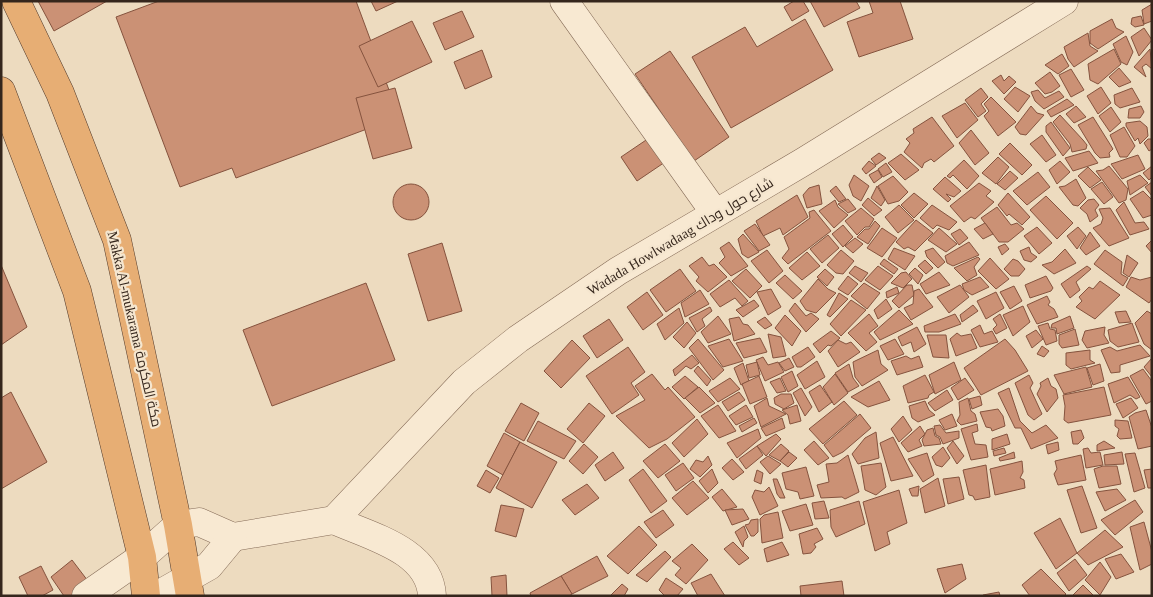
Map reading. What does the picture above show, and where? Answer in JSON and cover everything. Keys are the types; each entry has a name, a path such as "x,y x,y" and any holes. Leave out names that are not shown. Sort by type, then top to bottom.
{"highway":[{"name":"Makka Al-mukarama مكة المكرمة","path":"16,1 60,93 117,240 178,524 189,586"},
{"path":"1,92 77,291 142,557 146,596"}],"street":[{"path":"564,1 715,213"},
{"name":"Wadada Howlwadaag شارع حول وداك","path":"334,520 464,382 518,338 610,276 803,162 1064,1"},
{"path":"86,596 142,557 178,524 199,522 233,536 334,520 399,549 420,563 432,587 432,596"},
{"path":"156,596 189,586 209,566 233,536"}],"building":[{"path":"38,1 107,1 54,31"},
{"path":"159,1 356,1 399,117 236,178 232,168 180,187 116,17"},
{"path":"371,1 398,1 376,11"},
{"path":"794,1 803,1 809,11 792,21 784,7"},
{"path":"810,1 856,1 860,8 824,27"},
{"path":"869,1 900,1 913,39 859,57 847,22 873,13"},
{"path":"1152,4 1152,21 1144,24 1142,10"},
{"path":"462,11 474,37 445,50 433,23"},
{"path":"1141,16 1144,25 1135,27 1131,24 1132,18"},
{"path":"805,19 833,70 731,128 692,57 745,27 757,47"},
{"path":"1112,19 1116,28 1124,32 1098,49 1090,43 1090,31"},
{"path":"412,21 432,62 378,87 359,46"},
{"path":"1144,28 1152,40 1139,56 1131,37"},
{"path":"1088,33 1090,46 1098,51 1074,67 1068,59 1064,47"},
{"path":"1126,36 1133,52 1127,65 1121,62 1113,44"},
{"path":"1114,49 1121,64 1098,84 1090,80 1088,64"},
{"path":"1150,49 1152,69 1146,64 1142,67 1146,77 1134,67"},
{"path":"482,50 492,77 465,89 454,62"},
{"path":"670,51 729,137 694,161 635,74"},
{"path":"1062,54 1069,66 1058,74 1045,65"},
{"path":"1119,68 1131,82 1119,87 1109,77"},
{"path":"1071,69 1084,90 1071,97 1059,75"},
{"path":"1050,72 1060,86 1052,92 1045,94 1035,83"},
{"path":"1001,75 1004,81 1009,76 1016,82 1004,94 992,81"},
{"path":"1015,87 1030,96 1018,112 1004,99"},
{"path":"1101,87 1111,103 1098,114 1087,96"},
{"path":"395,88 412,148 373,159 356,98"},
{"path":"981,88 988,97 981,104 986,111 978,117 965,100"},
{"path":"1132,88 1140,102 1120,108 1115,104 1114,95"},
{"path":"1038,90 1045,98 1059,91 1064,97 1044,109 1035,101 1031,92"},
{"path":"991,97 1016,122 998,136 984,116 989,111 984,104"},
{"path":"1067,99 1074,105 1051,117 1047,111"},
{"path":"965,103 978,120 957,138 942,116"},
{"path":"1031,106 1037,113 1044,115 1026,135 1020,134 1015,127"},
{"path":"1076,106 1086,117 1074,123 1066,114"},
{"path":"1141,106 1144,112 1140,118 1128,118 1129,109"},
{"path":"1111,107 1121,122 1110,132 1099,116"},
{"path":"1060,115 1087,145 1086,149 1072,152 1070,144 1053,122"},
{"path":"932,117 954,146 934,162 931,159 924,163 922,168 904,152 910,143 906,139 914,133 913,129"},
{"path":"1093,117 1113,149 1109,153 1110,157 1100,158 1095,153 1078,125"},
{"path":"1140,121 1147,127 1148,136 1140,144 1138,138 1135,141 1126,123"},
{"path":"1051,122 1070,148 1063,156 1046,132 1046,126"},
{"path":"1124,127 1135,146 1127,157 1120,157 1110,135"},
{"path":"971,130 989,153 975,165 959,143"},
{"path":"655,134 671,158 637,181 621,157"},
{"path":"1042,135 1056,155 1046,162 1030,144"},
{"path":"1148,139 1152,139 1152,149 1149,151 1144,143"},
{"path":"1010,143 1032,165 1022,175 999,154"},
{"path":"1089,151 1098,163 1073,171 1065,158"},
{"path":"879,153 886,158 876,165 871,159"},
{"path":"901,154 919,170 905,180 888,163"},
{"path":"1138,155 1145,169 1122,179 1111,164"},
{"path":"998,157 1009,167 996,184 982,173"},
{"path":"964,160 979,176 967,189 953,175 950,178 947,176"},
{"path":"869,161 876,166 866,174 862,169"},
{"path":"1060,161 1070,172 1057,184 1049,170"},
{"path":"886,163 892,172 883,177 878,169"},
{"path":"1109,166 1128,189 1126,200 1119,203 1096,171 1103,170"},
{"path":"1152,166 1152,177 1149,180 1143,173"},
{"path":"1088,167 1101,180 1090,188 1078,176"},
{"path":"878,170 882,177 874,183 869,175"},
{"path":"1010,171 1018,178 1005,190 997,184"},
{"path":"1038,172 1050,187 1027,205 1013,191"},
{"path":"854,175 869,186 861,201 853,196 849,185"},
{"path":"1140,175 1148,183 1130,195 1127,181"},
{"path":"893,176 908,192 899,201 888,204 878,186"},
{"path":"945,177 961,191 954,197 946,194 951,199 948,202 933,189"},
{"path":"1076,179 1086,198 1078,206 1073,205 1059,187 1065,186"},
{"path":"1102,182 1113,197 1104,204 1091,189"},
{"path":"1152,182 1152,196 1145,187"},
{"path":"979,183 991,191 986,196 994,202 975,219 971,217 964,222 950,206"},
{"path":"411,184 424,189 429,202 424,215 411,220 398,215 393,202 398,189"},
{"path":"819,185 822,204 807,208 803,195 809,188"},
{"path":"836,186 846,199 839,202 830,191"},
{"path":"877,186 885,200 881,206 871,198"},
{"path":"1143,191 1152,200 1152,215 1143,218 1130,199"},
{"path":"914,193 928,204 914,218 901,205"},
{"path":"1008,193 1030,217 1022,225 1009,214 1007,216 998,205"},
{"path":"797,195 808,217 783,235 780,228 763,236 756,221"},
{"path":"1046,196 1073,223 1057,239 1030,210"},
{"path":"868,198 882,210 874,216 862,205"},
{"path":"848,199 856,209 848,213 838,204"},
{"path":"1094,199 1099,205 1095,210 1098,216 1090,222 1087,214 1080,208 1088,200"},
{"path":"835,200 838,207 848,215 834,228 819,211"},
{"path":"1124,202 1135,223 1144,222 1149,229 1130,235 1116,210"},
{"path":"899,205 914,220 898,233 885,217"},
{"path":"932,205 957,222 949,230 937,225 933,229 920,218"},
{"path":"997,207 1011,225 1017,223 1024,229 1008,242 999,242 981,218"},
{"path":"861,208 874,219 869,227 865,227 857,235 845,221"},
{"path":"1110,208 1129,238 1109,246 1093,228 1101,224 1103,218 1099,209"},
{"path":"814,210 831,231 788,264 782,258 789,249 784,237 810,218 809,212"},
{"path":"916,220 933,233 915,251 908,247 904,249 896,242"},
{"path":"875,221 880,226 868,244 857,237 865,229 869,229"},
{"path":"985,223 993,234 983,239 974,229"},
{"path":"755,224 770,245 759,251 744,231"},
{"path":"843,225 853,237 843,247 832,234"},
{"path":"1037,227 1052,243 1039,254 1024,236"},
{"path":"1078,227 1086,236 1077,249 1067,236"},
{"path":"882,228 897,238 882,257 867,248"},
{"path":"939,228 957,244 946,252 928,240"},
{"path":"960,229 968,238 959,245 951,234"},
{"path":"1090,232 1100,246 1086,255 1080,248"},
{"path":"743,234 759,252 748,258 742,254 738,239"},
{"path":"828,235 839,248 822,263 810,249"},
{"path":"855,238 863,244 853,253 845,246"},
{"path":"1152,240 1152,253 1146,246"},
{"path":"729,242 748,266 731,276 719,263 725,257 720,248"},
{"path":"969,242 979,255 953,266 947,263 945,256"},
{"path":"442,243 462,311 428,321 408,254"},
{"path":"1005,244 1009,249 1002,255 998,247"},
{"path":"1029,247 1031,253 1037,257 1031,262 1024,260 1020,251"},
{"path":"894,248 915,256 905,270 888,259"},
{"path":"933,248 945,262 938,268 927,257 925,251"},
{"path":"1065,249 1076,263 1054,274 1042,265 1052,262"},
{"path":"767,250 783,271 769,283 751,261"},
{"path":"841,250 854,261 843,274 836,273 827,265"},
{"path":"1105,250 1122,262 1121,274 1128,278 1123,286 1094,264"},
{"path":"807,252 820,266 802,280 789,268"},
{"path":"1127,255 1138,263 1129,277 1123,273"},
{"path":"702,257 709,266 714,264 727,277 708,292 696,281 699,277 689,266"},
{"path":"978,257 980,259 974,267 977,275 967,281 954,268"},
{"path":"990,258 1009,279 996,289 978,271"},
{"path":"884,259 898,269 894,274 880,264"},
{"path":"1013,259 1018,261 1025,269 1019,276 1011,276 1004,269"},
{"path":"925,260 933,268 926,274 918,266"},
{"path":"1,265 27,327 1,345"},
{"path":"855,266 868,273 861,282 849,273"},
{"path":"878,266 893,276 880,290 865,280"},
{"path":"1087,266 1091,269 1076,282 1080,290 1070,298 1061,284"},
{"path":"915,268 923,275 918,284 909,274"},
{"path":"680,269 696,291 666,312 650,290"},
{"path":"746,269 762,286 750,298 732,281"},
{"path":"825,269 834,277 827,286 817,277"},
{"path":"906,272 912,279 903,288 891,283 901,273"},
{"path":"939,272 950,285 926,294 920,284"},
{"path":"785,275 802,291 793,299 776,283"},
{"path":"848,276 858,284 848,295 838,289"},
{"path":"1046,276 1053,288 1051,291 1030,298 1025,285"},
{"path":"980,277 989,287 972,295 964,290 962,284"},
{"path":"1131,277 1140,280 1152,277 1152,299 1149,303 1126,287"},
{"path":"818,279 828,289 836,293 816,313 806,310 800,301"},
{"path":"729,280 748,301 742,306 735,298 720,307 710,294"},
{"path":"1100,281 1120,295 1095,319 1076,307 1082,301 1079,297 1089,287 1093,289"},
{"path":"366,283 395,360 272,406 243,330"},
{"path":"864,283 880,293 867,309 851,296"},
{"path":"907,285 912,285 914,295 899,308 892,301"},
{"path":"960,285 969,297 949,313 937,297"},
{"path":"1014,286 1022,301 1010,309 1000,292"},
{"path":"897,287 899,293 887,298 886,292"},
{"path":"771,289 781,307 768,315 757,292"},
{"path":"919,289 933,307 911,320 904,308 913,304 914,291"},
{"path":"700,290 709,304 685,317 681,303"},
{"path":"647,292 663,315 643,330 627,307"},
{"path":"996,292 1004,308 986,319 977,301"},
{"path":"839,293 848,299 830,317 827,315"},
{"path":"1047,296 1050,302 1048,305 1054,309 1058,317 1037,324 1027,305"},
{"path":"886,299 892,309 878,319 874,310"},
{"path":"754,300 759,306 743,317 736,310"},
{"path":"851,300 866,310 841,336 830,324"},
{"path":"795,303 806,316 811,313 819,319 806,332 789,311"},
{"path":"973,305 978,311 962,322 960,315"},
{"path":"1023,306 1030,322 1013,336 1003,315"},
{"path":"710,307 712,311 702,319 705,326 697,332 689,318"},
{"path":"679,308 684,323 665,340 657,324"},
{"path":"899,310 913,324 880,340 874,332"},
{"path":"1126,311 1131,322 1119,323 1115,312"},
{"path":"1147,311 1152,314 1152,350 1144,344 1135,323"},
{"path":"869,314 878,326 869,333 877,342 866,351 848,333"},
{"path":"955,314 961,324 939,332 925,332 924,326"},
{"path":"1000,314 1007,328 996,334 993,329 997,325 993,319"},
{"path":"785,315 801,331 792,346 775,328"},
{"path":"718,316 731,334 708,343 701,332"},
{"path":"1070,316 1074,328 1057,334 1056,328 1051,328 1052,324"},
{"path":"739,317 743,324 748,325 755,334 734,341 729,319"},
{"path":"765,317 772,325 765,329 757,322"},
{"path":"609,319 623,340 597,358 583,336"},
{"path":"687,322 696,333 684,348 673,337"},
{"path":"1048,323 1050,329 1055,330 1057,341 1046,345 1038,326"},
{"path":"1132,323 1139,342 1118,347 1110,341 1108,330"},
{"path":"980,325 984,334 992,331 998,342 980,347 971,330"},
{"path":"917,327 926,344 914,352 911,342 902,346 898,337"},
{"path":"1105,327 1104,335 1109,343 1087,348 1082,340 1085,331"},
{"path":"1075,329 1079,345 1062,348 1059,344 1059,335"},
{"path":"1036,330 1043,339 1032,348 1026,336"},
{"path":"831,331 840,338 831,346 828,345 820,353 813,344"},
{"path":"957,333 961,336 971,334 977,348 956,356 950,339"},
{"path":"768,334 781,337 786,356 773,358"},
{"path":"927,335 946,335 949,358 933,357"},
{"path":"760,338 767,352 744,358 736,343"},
{"path":"698,339 724,370 713,380 689,348"},
{"path":"729,339 743,361 723,367 708,346"},
{"path":"895,339 904,354 888,360 880,346"},
{"path":"1005,339 1015,350 1028,371 981,395 964,368"},
{"path":"572,340 590,358 561,388 544,371"},
{"path":"838,340 846,344 851,342 860,352 838,367 828,351"},
{"path":"1140,345 1150,356 1120,365 1120,372 1111,373 1101,350 1110,347 1117,351"},
{"path":"1042,346 1049,351 1044,357 1037,354"},
{"path":"628,347 645,372 631,383 639,395 612,414 586,376"},
{"path":"808,347 815,357 801,367 797,367 792,357"},
{"path":"878,350 881,364 888,370 862,386 855,377 853,362"},
{"path":"1090,350 1090,360 1095,363 1071,369 1066,365 1066,353"},
{"path":"692,355 699,363 691,369 686,366 675,376 673,370"},
{"path":"906,356 911,359 919,356 923,367 897,375 891,361"},
{"path":"763,357 768,365 778,362 784,372 765,381 756,360"},
{"path":"789,358 794,367 785,371 779,363"},
{"path":"1152,358 1152,377 1144,367"},
{"path":"817,361 825,377 805,389 797,375"},
{"path":"757,362 760,375 749,378 746,365"},
{"path":"954,362 961,380 935,394 929,375"},
{"path":"743,363 749,381 741,385 734,368"},
{"path":"849,364 853,378 859,386 848,392 835,373"},
{"path":"1100,364 1104,381 1093,385 1087,368"},
{"path":"698,366 711,380 707,386 694,371"},
{"path":"1086,367 1092,387 1064,394 1054,375"},
{"path":"1143,369 1151,380 1152,401 1146,404 1130,376"},
{"path":"792,371 798,386 788,392 781,377"},
{"path":"652,374 665,390 668,387 695,417 667,439 649,448 616,416 645,400 635,386"},
{"path":"835,374 848,393 834,405 823,387"},
{"path":"925,375 934,392 928,398 908,403 903,386"},
{"path":"1029,375 1033,383 1030,388 1042,414 1034,420 1028,415 1015,383"},
{"path":"685,376 698,387 684,399 672,387"},
{"path":"759,376 767,397 750,404 742,384"},
{"path":"1128,377 1140,397 1136,399 1130,395 1114,403 1108,384"},
{"path":"730,378 740,389 718,402 709,391"},
{"path":"780,378 786,391 777,393 770,382"},
{"path":"965,378 974,390 958,400 951,388"},
{"path":"1048,378 1051,386 1056,389 1058,398 1047,412 1037,394 1041,386 1040,383"},
{"path":"879,381 890,400 868,407 851,397"},
{"path":"820,385 832,402 819,412 809,392"},
{"path":"699,387 715,403 700,413 685,398"},
{"path":"1104,387 1111,415 1068,423 1064,420 1065,406 1063,395"},
{"path":"801,388 812,407 805,416 793,393"},
{"path":"1009,388 1020,421 1032,433 1046,425 1058,438 1031,449 1021,428 1015,428 998,393"},
{"path":"947,390 953,400 935,411 928,403"},
{"path":"11,392 47,462 1,489 1,398"},
{"path":"739,392 745,400 728,411 722,402"},
{"path":"781,394 791,394 794,403 784,409 775,404 774,398"},
{"path":"980,396 982,405 972,409 969,399"},
{"path":"767,398 769,406 786,414 761,427 754,406"},
{"path":"968,398 971,411 975,414 977,421 961,425 957,421 960,415 959,402"},
{"path":"1131,398 1138,408 1123,418 1116,404"},
{"path":"844,401 857,415 823,444 809,429"},
{"path":"925,401 929,410 935,415 918,422 912,418 909,406"},
{"path":"521,403 539,413 524,441 505,431"},
{"path":"589,403 605,416 583,443 567,429"},
{"path":"718,405 736,431 719,438 701,416"},
{"path":"746,405 753,417 736,425 729,416"},
{"path":"797,405 801,421 790,424 788,415 782,410"},
{"path":"998,409 1003,416 1005,426 992,431 991,428 986,427 980,412"},
{"path":"1146,410 1152,428 1152,446 1138,449 1129,417"},
{"path":"860,414 871,428 843,452 833,457 824,445"},
{"path":"952,414 957,426 945,430 939,420"},
{"path":"903,416 912,430 899,442 891,429"},
{"path":"754,418 757,423 742,432 739,426"},
{"path":"782,418 785,428 766,436 761,428"},
{"path":"697,419 708,434 684,457 672,443"},
{"path":"1115,420 1128,421 1132,438 1120,439 1117,436 1119,429 1115,426"},
{"path":"538,421 576,441 564,459 527,441"},
{"path":"977,424 978,431 972,433 975,444 986,445 988,457 971,460 961,429"},
{"path":"940,425 946,433 959,431 959,438 943,444 940,437 936,435 934,426"},
{"path":"920,426 925,434 919,440 922,446 908,452 901,443"},
{"path":"933,428 935,436 939,438 941,444 924,446 922,440 927,430"},
{"path":"758,429 761,438 737,458 727,443"},
{"path":"1081,430 1084,438 1078,444 1073,444 1071,432"},
{"path":"876,432 879,458 858,464 852,454 865,438"},
{"path":"504,433 520,442 503,475 487,466"},
{"path":"776,434 781,439 766,456 757,446"},
{"path":"1007,434 1010,444 992,450 992,439"},
{"path":"893,437 913,476 891,481 880,443"},
{"path":"814,441 829,458 818,465 804,450"},
{"path":"953,441 964,456 957,464 947,448"},
{"path":"1104,441 1115,448 1097,451 1097,445"},
{"path":"520,442 557,462 532,508 496,488"},
{"path":"1058,442 1059,450 1048,454 1046,445"},
{"path":"584,444 598,457 583,474 569,461"},
{"path":"665,444 680,461 658,478 643,461"},
{"path":"781,444 789,451 780,461 769,455"},
{"path":"757,446 763,455 746,469 739,459"},
{"path":"943,447 950,458 942,467 936,465 932,457"},
{"path":"1004,448 1006,453 994,456 993,451"},
{"path":"1088,448 1091,453 1100,452 1103,465 1086,468 1083,449"},
{"path":"613,452 624,468 605,481 595,465"},
{"path":"789,452 797,458 788,467 780,461"},
{"path":"1014,452 1015,458 1000,461 999,458"},
{"path":"1122,452 1124,464 1105,465 1104,455"},
{"path":"927,453 934,475 923,482 908,459"},
{"path":"1135,453 1145,488 1134,492 1125,454"},
{"path":"848,455 859,492 845,499 842,497 821,498 817,485 829,482 826,464 837,463"},
{"path":"1081,455 1086,480 1058,485 1054,474 1057,469 1055,461"},
{"path":"708,456 712,465 700,477 690,469 696,460 703,462"},
{"path":"768,456 781,464 770,474 760,462"},
{"path":"732,459 744,472 733,480 722,468"},
{"path":"1022,461 1023,472 1020,478 1024,480 1025,488 995,495 990,469"},
{"path":"683,463 694,478 676,491 665,475"},
{"path":"881,463 886,487 876,495 865,490 861,466"},
{"path":"986,465 990,497 975,500 973,496 969,495 963,470"},
{"path":"1103,466 1117,466 1121,484 1099,488 1094,469"},
{"path":"806,467 814,496 800,499 798,492 786,489 782,473"},
{"path":"643,469 667,501 651,513 629,480"},
{"path":"712,469 718,483 708,493 699,481"},
{"path":"1152,469 1152,488 1148,488 1144,470"},
{"path":"486,470 499,478 490,493 477,486"},
{"path":"757,470 763,473 761,484 754,481"},
{"path":"959,477 964,499 948,504 943,479"},
{"path":"938,478 945,506 925,513 920,489"},
{"path":"773,479 777,479 785,498 780,498 777,494"},
{"path":"693,481 709,498 687,515 672,498"},
{"path":"587,484 599,498 575,515 562,500"},
{"path":"919,486 918,496 912,496 909,489"},
{"path":"1082,486 1097,528 1081,533 1067,490"},
{"path":"769,487 778,506 760,515 752,497 755,490 764,492"},
{"path":"722,489 737,507 723,511 712,497"},
{"path":"1117,489 1126,500 1105,511 1096,492"},
{"path":"899,490 907,523 887,532 890,544 875,551 863,502"},
{"path":"1135,500 1143,512 1115,535 1101,520"},
{"path":"824,501 829,518 815,519 812,503"},
{"path":"859,501 865,524 836,537 831,527 830,510"},
{"path":"806,504 813,525 790,531 782,511"},
{"path":"501,505 524,509 516,537 495,531"},
{"path":"743,509 749,519 732,525 725,510"},
{"path":"663,510 674,525 656,538 644,522"},
{"path":"778,512 783,538 762,543 760,519 764,515"},
{"path":"1060,518 1077,553 1056,569 1034,533"},
{"path":"758,519 758,532 751,536 745,525 749,524 751,520"},
{"path":"1144,522 1152,552 1152,564 1140,570 1130,527"},
{"path":"639,526 657,545 628,574 607,556"},
{"path":"744,526 748,537 744,541 743,547 735,532"},
{"path":"817,528 823,539 814,544 816,547 811,553 803,554 799,534"},
{"path":"1105,530 1123,547 1088,565 1077,553"},
{"path":"733,542 749,558 739,565 724,549"},
{"path":"782,542 789,555 767,562 764,549"},
{"path":"692,544 708,560 686,584 675,575 681,568 672,561"},
{"path":"665,551 671,557 647,582 636,575"},
{"path":"1121,554 1134,572 1116,579 1105,559"},
{"path":"597,556 608,576 572,594 561,576"},
{"path":"1075,559 1087,575 1069,591 1057,573"},
{"path":"72,560 91,585 77,596 64,596 51,577"},
{"path":"1100,562 1111,577 1100,595 1085,580"},
{"path":"962,564 966,579 945,593 937,569"},
{"path":"41,566 53,590 42,596 28,596 19,577"},
{"path":"1041,569 1066,594 1064,596 1030,596 1022,585"},
{"path":"711,574 725,596 698,596 691,583"},
{"path":"506,575 507,596 492,596 491,577"},
{"path":"561,576 572,594 569,596 531,596 530,593"},
{"path":"666,578 683,589 677,596 665,596 659,590"},
{"path":"842,581 844,596 801,596 800,586"},
{"path":"622,584 628,589 624,596 610,596"},
{"path":"1083,585 1094,596 1072,596"},
{"path":"999,592 1000,596 983,596 983,595"}]}
